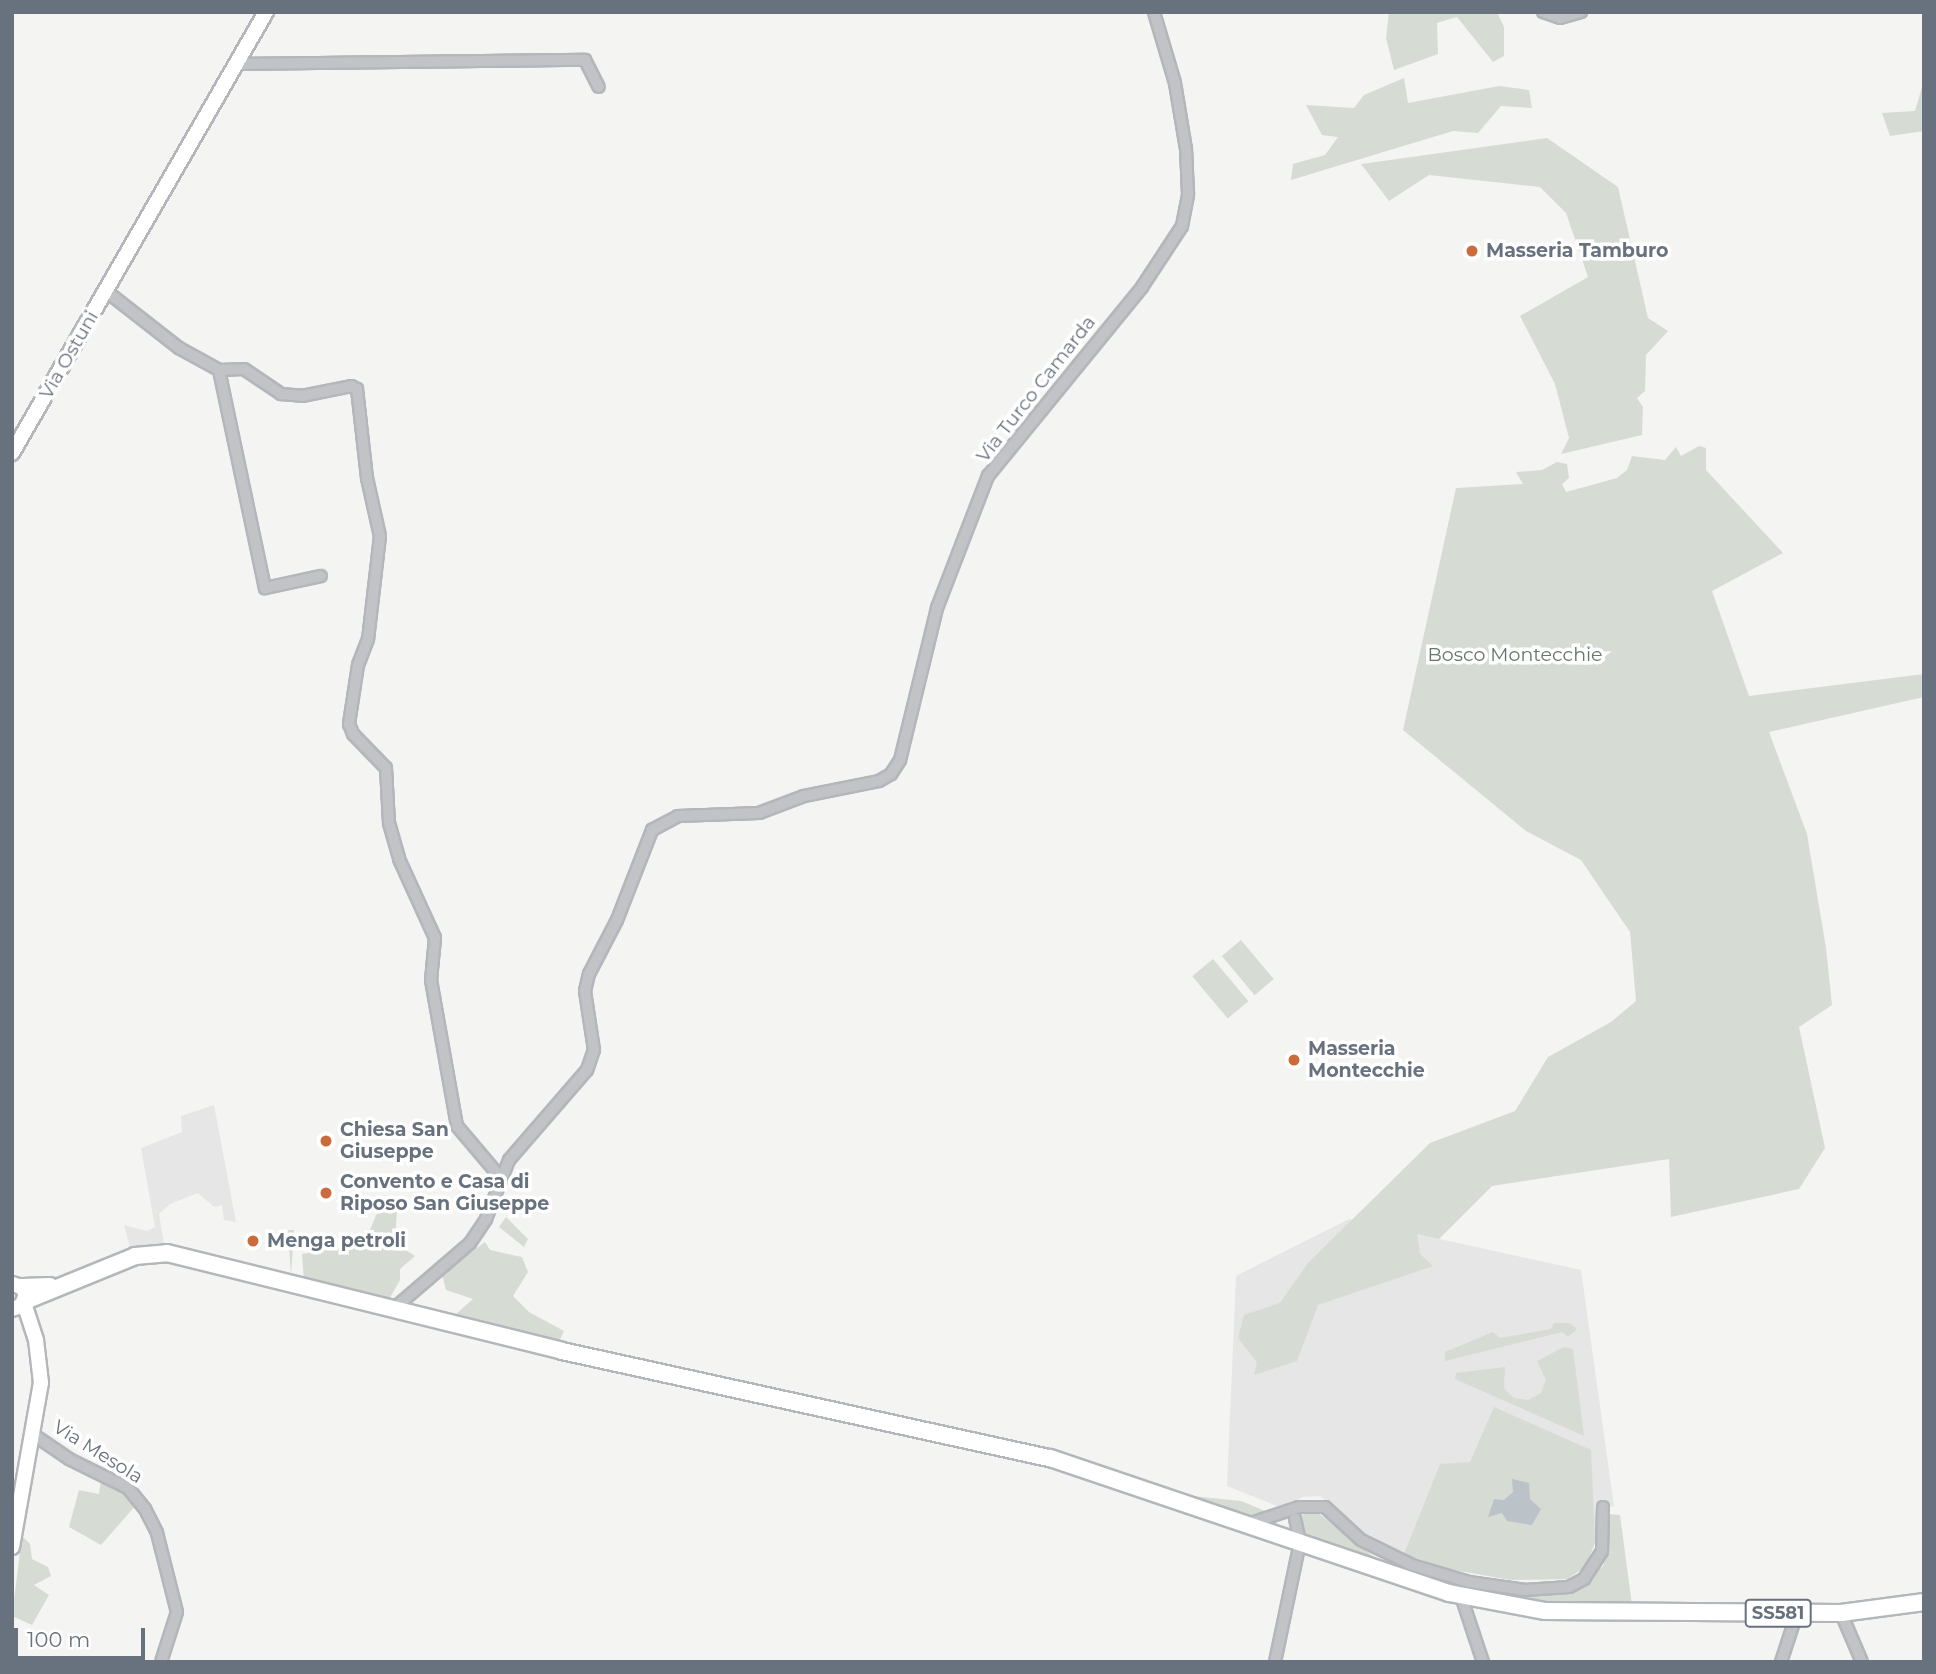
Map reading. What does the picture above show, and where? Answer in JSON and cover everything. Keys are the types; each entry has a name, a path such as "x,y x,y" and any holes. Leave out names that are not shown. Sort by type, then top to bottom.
{"main road":[{"name":"Via Ostuni","path":"12,453 266,12"},
{"path":"12,1547 34,1435 41,1382 30,1328 18,1299 135,1256 167,1253 390,1311 1050,1458 1461,1596"},
{"name":"SS581","path":"1461,1596 1545,1611 1841,1613 1924,1602"}],"street":[{"name":"Via Turco Camarda","path":"390,1311 470,1243 486,1219 509,1160 570,1091 593,1057 585,991 589,974 652,831 678,816 759,813 804,796 879,781 891,774 900,760 937,608 988,476 1142,287 1182,226 1188,194 1186,149 1175,83 1154,12"},
{"path":"1543,12 1560,18 1581,12"},
{"path":"235,64 585,60 599,87"},
{"path":"106,291 179,348 219,370 244,369 281,394 302,396 351,386 357,389 367,478 380,536 368,639 358,665 349,724 353,734 386,768 389,823 399,859 435,938 432,980 457,1126 501,1178"},
{"path":"219,370 265,588 321,576"},
{"name":"Via Mesola","path":"34,1435 69,1459 128,1488 145,1509 157,1534 177,1612 162,1662"},
{"path":"1247,1524 1300,1507 1325,1507 1361,1540 1412,1565 1469,1582 1525,1590 1569,1587 1584,1580 1602,1551 1602,1507"},
{"path":"1278,1535 1295,1519 1300,1507"},
{"path":"1278,1535 1280,1515"},
{"path":"1275,1662 1300,1542 1295,1519"},
{"path":"1461,1596 1483,1662"},
{"path":"1781,1662 1797,1613"},
{"path":"1841,1613 1862,1662"}],"shaded area":[{"path":"214,1105 236,1222 224,1220 222,1205 214,1207 198,1193 170,1204 159,1214 164,1244 131,1251 124,1225 147,1231 155,1227 141,1148 182,1132 181,1116"},
{"path":"1349,1219 1581,1270 1614,1506 1596,1511 1595,1543 1585,1567 1567,1579 1511,1580 1449,1569 1375,1541 1320,1496 1303,1497 1282,1508 1227,1486 1236,1276"},
{"path":"1512,1479 1529,1483 1530,1499 1541,1509 1532,1525 1507,1521 1502,1513 1488,1517 1494,1499 1504,1500 1513,1492"}],"green space":[{"path":"1389,12 1497,12 1504,27 1504,56 1493,62 1457,17 1437,23 1438,54 1394,70 1386,38"},
{"path":"1404,78 1408,103 1499,86 1529,90 1532,108 1501,106 1478,133 1453,131 1291,180 1293,164 1325,155 1338,137 1322,135 1306,105 1354,108 1364,95"},
{"path":"1924,80 1924,131 1890,136 1882,113 1915,111"},
{"path":"1547,138 1618,187 1648,318 1668,331 1646,355 1645,391 1637,398 1643,407 1642,435 1561,454 1569,438 1555,384 1520,316 1588,277 1566,213 1540,187 1429,175 1389,201 1361,164"},
{"name":"Bosco Montecchie","path":"1699,446 1706,448 1706,470 1783,553 1712,591 1749,696 1924,674 1924,697 1769,732 1807,834 1826,948 1832,1005 1799,1027 1825,1148 1799,1189 1671,1217 1669,1159 1492,1186 1439,1239 1417,1234 1420,1254 1433,1266 1318,1305 1297,1361 1254,1375 1257,1362 1238,1338 1244,1315 1280,1303 1308,1263 1430,1143 1515,1111 1548,1057 1611,1022 1636,1001 1630,932 1581,860 1526,831 1403,730 1456,488 1523,484 1516,472 1542,470 1557,462 1567,464 1569,478 1562,484 1566,492 1617,478 1627,470 1632,456 1665,460 1676,447 1681,456"},
{"path":"1241,940 1274,979 1255,995 1222,956"},
{"path":"1213,959 1248,1001 1228,1018 1192,976"},
{"path":"380,1206 397,1209 395,1243 415,1256 400,1269 400,1280 388,1301 304,1281 302,1254 364,1244"},
{"path":"506,1217 528,1239 524,1247 499,1227"},
{"path":"288,1230 294,1230 291,1276"},
{"path":"485,1242 490,1250 522,1257 528,1272 513,1296 529,1312 564,1331 559,1342 456,1320 456,1314 473,1299 446,1290 442,1274"},
{"path":"1554,1323 1570,1323 1577,1329 1568,1337 1562,1332 1445,1361 1445,1352 1493,1332 1500,1338 1551,1329"},
{"path":"1564,1347 1573,1349 1584,1436 1455,1379 1456,1373 1505,1367 1504,1388 1514,1398 1528,1400 1541,1393 1546,1380 1537,1361"},
{"path":"1494,1407 1591,1450 1595,1543 1585,1567 1567,1579 1511,1580 1449,1569 1404,1554 1440,1464 1470,1462"},
{"path":"101,1480 121,1487 137,1504 101,1545 69,1527 79,1490 99,1494"},
{"path":"1183,1495 1241,1501 1275,1515 1254,1520"},
{"path":"1314,1510 1378,1560 1305,1536 1302,1515"},
{"path":"1609,1514 1620,1515 1632,1605 1536,1603 1480,1591 1519,1596 1576,1590 1603,1566 1609,1549"},
{"path":"22,1536 30,1544 32,1559 48,1567 51,1576 34,1585 49,1595 32,1625 12,1616"}],"place":[{"name":"Masseria Tamburo","path":"1472,251"},
{"name":"Masseria Montecchie","path":"1294,1060"},
{"name":"Chiesa San Giuseppe","path":"326,1141"},
{"name":"Convento e Casa di Riposo San Giuseppe","path":"326,1193"},
{"name":"Menga petroli","path":"253,1241"}]}
